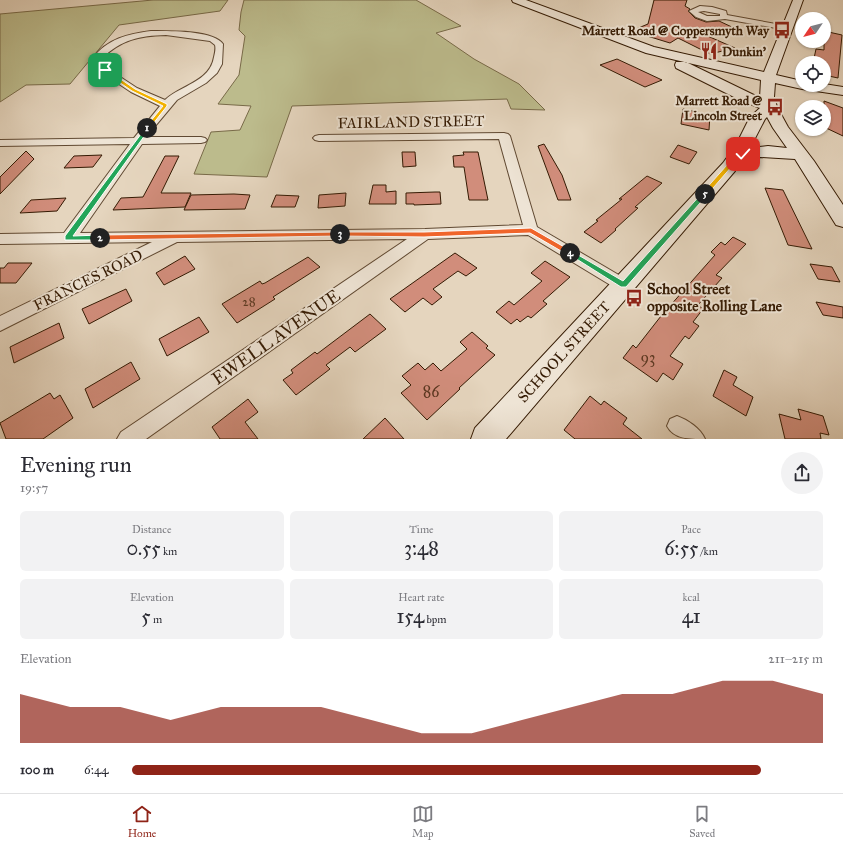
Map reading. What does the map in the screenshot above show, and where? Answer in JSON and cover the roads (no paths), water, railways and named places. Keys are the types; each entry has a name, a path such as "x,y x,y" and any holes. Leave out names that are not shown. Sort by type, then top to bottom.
{"street":[{"path":"517,0 650,50 743,96 770,107"},
{"path":"798,0 768,78 767,97 770,107 781,128 796,148 843,220"},
{"path":"724,17 787,28"},
{"path":"68,238 166,105 177,94 204,81 213,72 217,64 221,47 218,42 212,39 198,36 161,32 148,33 120,41 108,47 97,58 98,66 118,80 134,90 166,105"},
{"path":"650,50 795,83"},
{"path":"831,89 843,91"},
{"name":"SCHOOL STREET","path":"486,439 741,151 758,117 770,107"},
{"name":"FAIRLAND STREET","path":"319,138 504,136 531,230"},
{"path":"0,143 201,140"},
{"name":"SCHOOL STREET","path":"741,151 748,152 796,148"},
{"path":"0,239 424,234 531,230 623,285"},
{"name":"EWELL AVENUE","path":"128,439 424,234"},
{"name":"FRANCES ROAD","path":"0,324 175,237"},
{"path":"677,426 694,439"}],"place":[{"name":"Marrett Road @ Coppersmyth Way","path":"782,30"},
{"name":"Dunkin'","path":"709,51"},
{"name":"Marrett Road @ Lincoln Street","path":"775,107"},
{"name":"School Street opposite Rolling Lane","path":"634,298"}]}
